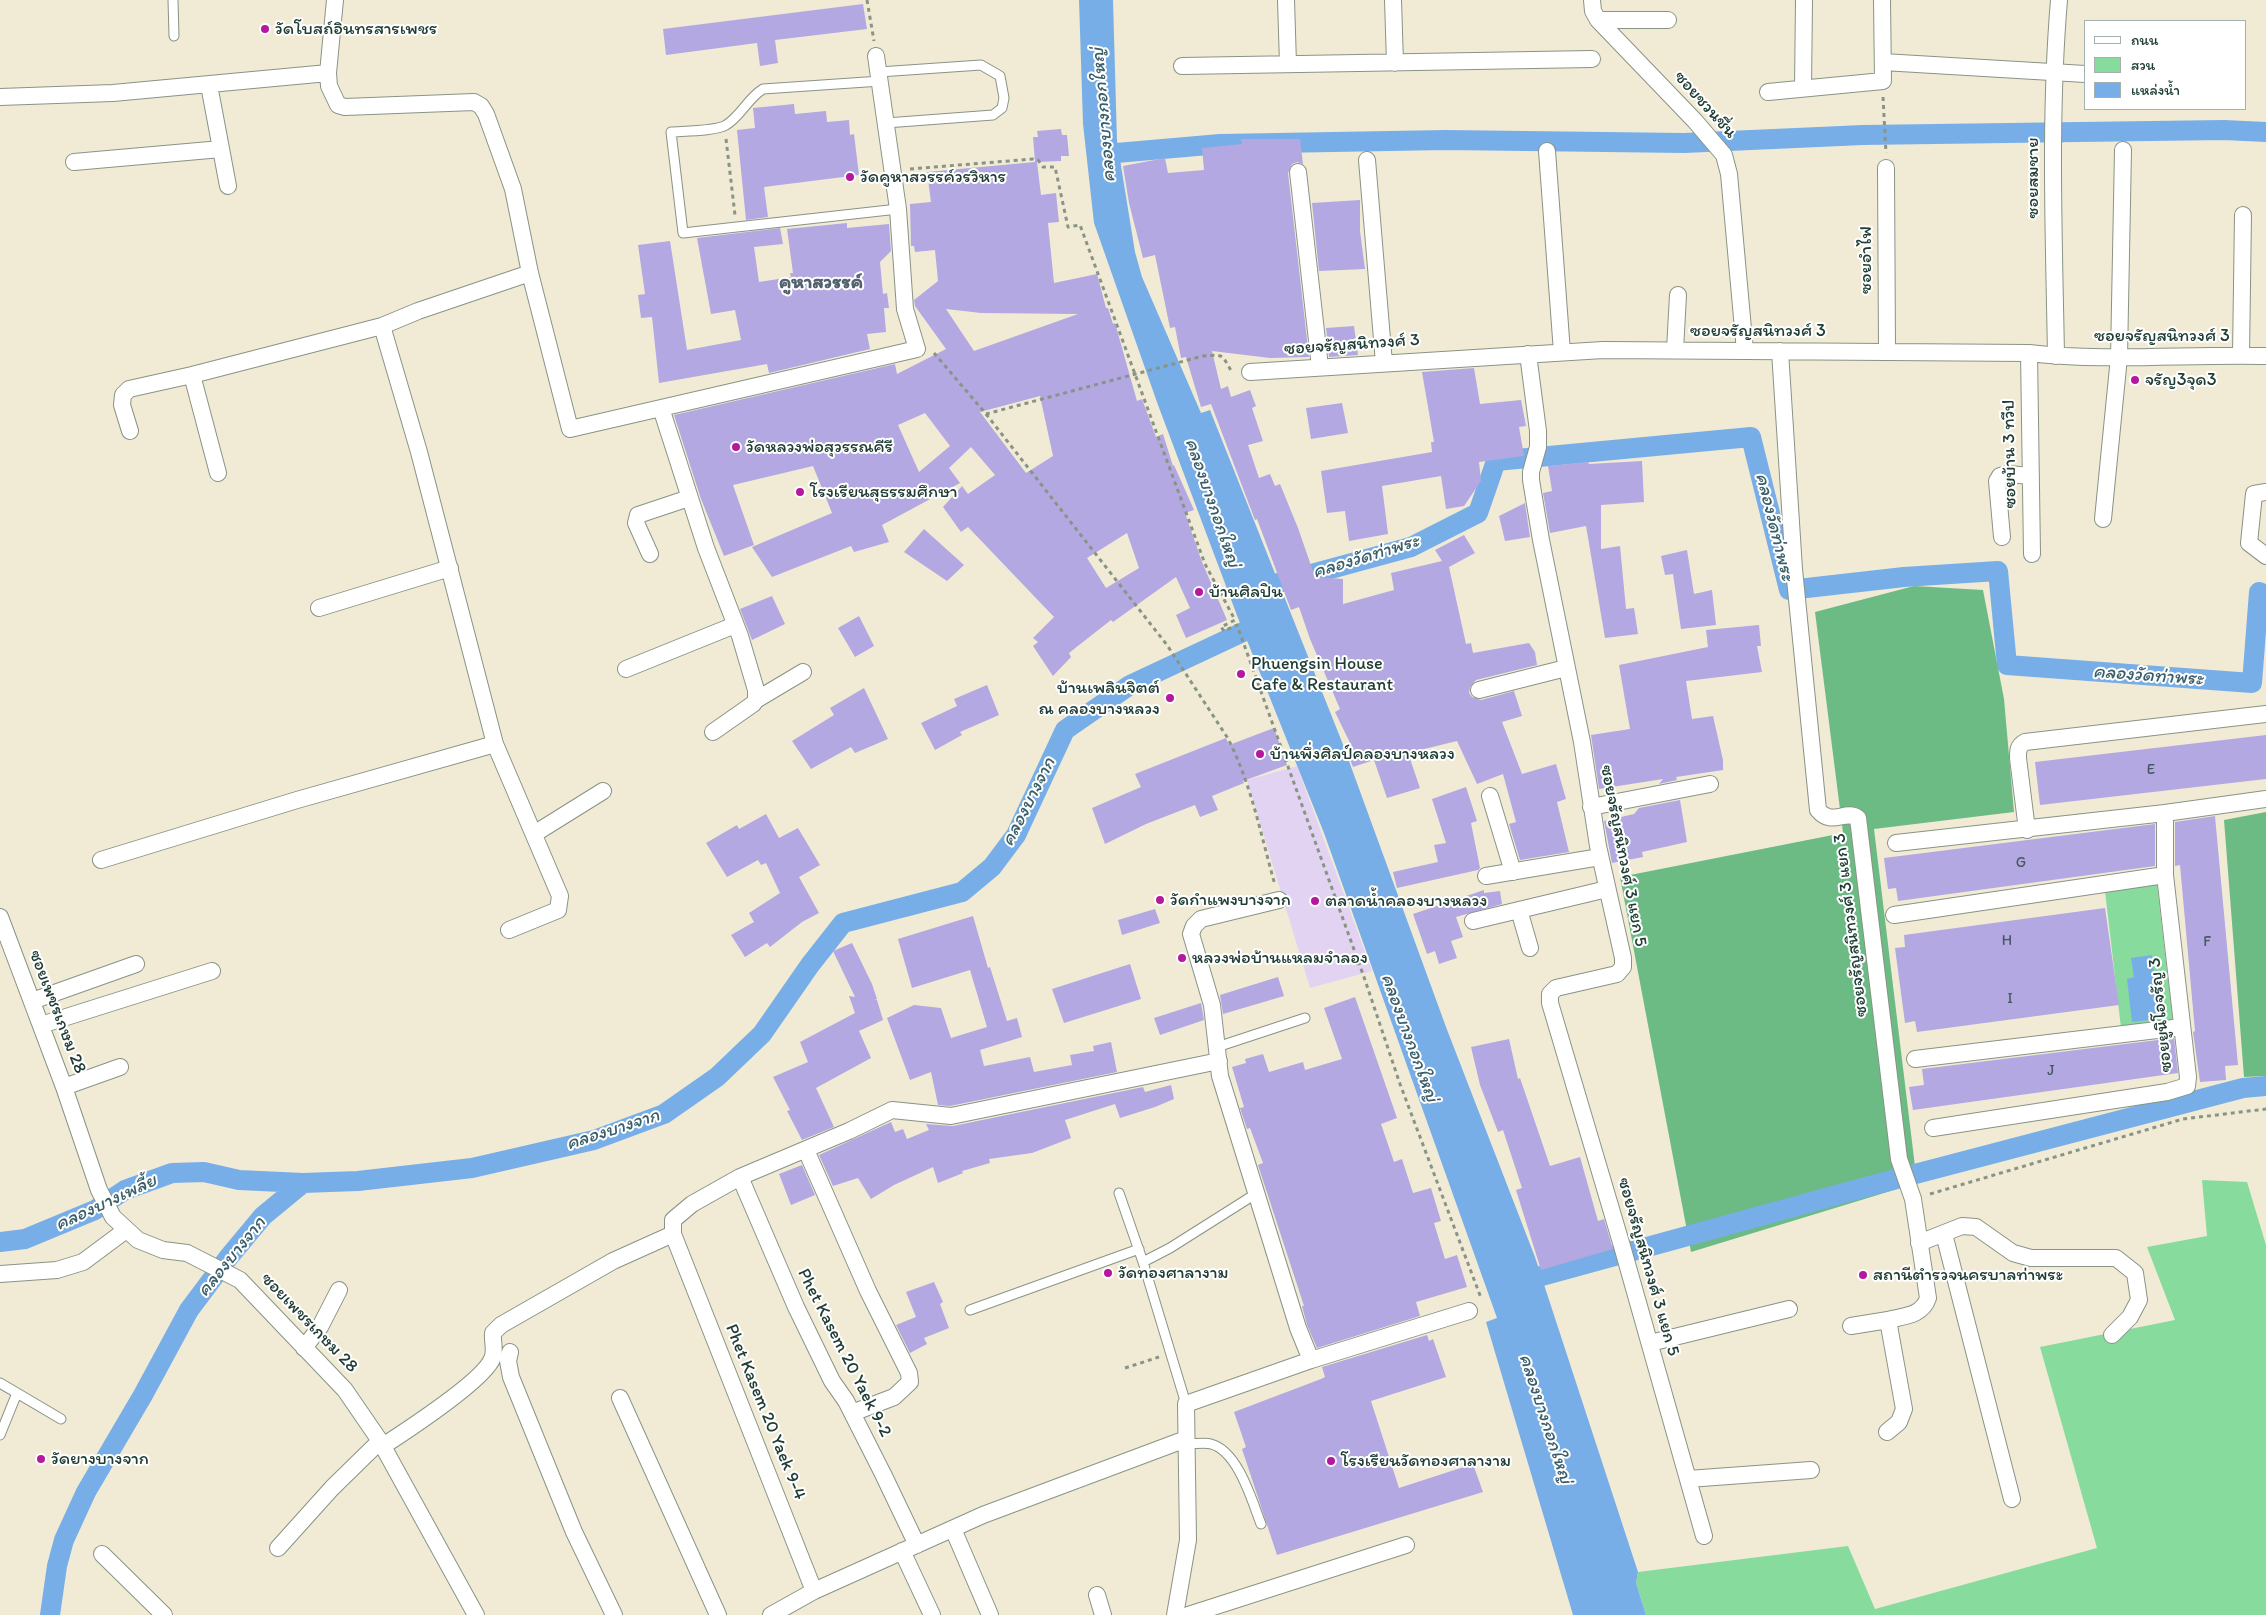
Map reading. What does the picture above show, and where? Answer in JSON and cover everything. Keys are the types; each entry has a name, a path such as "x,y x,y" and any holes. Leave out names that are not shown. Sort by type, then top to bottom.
{"street":[{"path":"335,0 328,73 334,100 338,105 345,107 474,102 481,106 486,114 513,189 530,273 570,429 917,349 905,309 898,209 879,70"},
{"path":"1286,0 1288,64"},
{"path":"1393,0 1395,63"},
{"name":"ซอยชวนชื่น","path":"1592,0 1593,11 1598,20 1695,121 1724,156 1729,174 1745,351"},
{"path":"1804,0 1804,88"},
{"path":"1768,92 1883,81 1882,0"},
{"name":"ซอยสมชาย","path":"2056,356 2052,150 2053,73 2059,0"},
{"path":"1598,20 1668,20"},
{"path":"1182,66 1592,58"},
{"path":"1883,62 2084,74"},
{"path":"0,97 113,93 209,86 328,73"},
{"path":"209,86 228,186"},
{"path":"74,162 222,149"},
{"path":"2103,519 2119,357 2123,150"},
{"path":"1547,151 1562,352"},
{"path":"1367,160 1384,363"},
{"name":"ซอยอำไฟ","path":"1886,168 1887,351"},
{"path":"1298,172 1320,367"},
{"path":"2240,355 2243,215"},
{"path":"130,431 122,404 123,394 129,389 192,375 382,326 418,311 530,273"},
{"path":"1675,350 1678,295"},
{"path":"382,326 419,452 495,744 560,896 561,903 558,910 509,930"},
{"name":"ซอยจรัญสนิทวงศ์ 3","path":"1250,372 1603,350 1887,351 2029,353 2056,356 2119,357 2266,356"},
{"name":"ซอยจรัญสนิทวงศ์ 3 แยก 3","path":"1780,351 1794,570 1818,810 1823,816 1829,818 1853,815 1858,818 1899,1159 1912,1194 1928,1298 1925,1307 1919,1312 1888,1320"},
{"name":"ซอยบ้าน 3 ทวีป","path":"2029,353 2032,554"},
{"name":"ซอยจรัญสนิทวงศ์ 3 แยก 5","path":"1528,354 1538,431 1536,453 1531,472 1541,540 1582,742 1600,857 1623,958 1622,968 1617,974 1556,988 1550,994 1550,1003 1629,1270 1704,1536"},
{"path":"192,375 218,474"},
{"path":"660,408 706,548 735,624 756,690 756,700"},
{"path":"2002,537 1997,481 2000,476 2008,474 2031,476"},
{"path":"2266,492 2254,494 2249,536 2249,543 2266,556"},
{"path":"650,554 636,523 638,514 690,498"},
{"path":"319,608 450,568"},
{"path":"626,669 735,624"},
{"path":"1479,690 1566,668"},
{"path":"713,732 745,711 756,700 803,672"},
{"path":"2027,830 2018,758 2020,744 2266,714"},
{"path":"101,860 287,803 495,744"},
{"path":"1591,806 1710,784"},
{"path":"534,834 603,791"},
{"path":"1490,796 1513,872"},
{"path":"1896,843 2027,830 2266,799"},
{"name":"ซอยยูนิโอจรัญ 3","path":"1933,1128 2184,1088 2189,1084 2165,875 2165,813"},
{"path":"1486,876 1600,857"},
{"path":"1894,915 2165,875"},
{"path":"1473,921 1607,889"},
{"path":"1279,900 1201,920 1194,926 1191,934 1212,1005 1220,1076 1298,1328 1311,1360"},
{"path":"1519,910 1530,948"},
{"name":"ซอยเพชรเกษม 28","path":"0,917 7,958 32,1001 100,1190 113,1218 138,1240 163,1250 187,1253 240,1280 345,1390 382,1443 476,1615"},
{"path":"32,1001 136,964"},
{"path":"41,1025 212,971"},
{"path":"1916,1059 2182,1027"},
{"path":"278,1548 332,1488 382,1443 443,1405 485,1369 492,1359 493,1333 501,1325 613,1261 676,1241 673,1220 679,1214 740,1177 806,1150 892,1110 950,1116 1218,1054"},
{"path":"64,1087 120,1068"},
{"path":"806,1150 868,1291 909,1373 910,1382 894,1398 852,1413"},
{"name":"Phet Kasem 20 Yaek 9-2","path":"740,1177 796,1307 832,1381 852,1413 910,1548 932,1615"},
{"path":"1919,1243 1962,1226 1976,1226 2013,1253 2031,1258 2116,1258 2135,1273 2139,1300 2130,1317 2112,1335"},
{"path":"0,1274 57,1270 83,1262 126,1230"},
{"path":"1944,1234 2012,1499"},
{"name":"Phet Kasem 20 Yaek 9-4","path":"676,1241 814,1591"},
{"path":"304,1348 320,1327 339,1290"},
{"path":"1175,1615 1188,1540 1186,1404 1311,1360 1476,1307"},
{"path":"1650,1343 1789,1309"},
{"path":"1851,1326 1888,1320 1904,1409 1899,1422 1887,1432"},
{"path":"510,1352 508,1361 511,1376 574,1532 614,1615"},
{"path":"620,1398 718,1615"},
{"path":"782,1612 814,1591 983,1516 1187,1442"},
{"path":"1688,1479 1811,1470"},
{"path":"953,1529 990,1615"},
{"path":"1188,1615 1406,1545"},
{"path":"102,1554 164,1615"},
{"path":"1097,1595 1103,1615"}],"lane":[{"path":"173,0 174,36"},
{"path":"886,123 993,115 1002,108 1003,87 1000,76 981,65 879,70 763,89 752,96 725,126 672,132 683,233 898,209"},
{"path":"1218,1054 1306,1018"},
{"path":"1119,1193 1139,1248 1186,1404"},
{"path":"1143,1262 1170,1248 1257,1193"},
{"path":"970,1310 1139,1248"},
{"path":"0,1383 61,1419"},
{"path":"0,1435 17,1393"},
{"path":"1187,1442 1212,1444 1229,1455 1246,1485 1261,1524"}],"path":[{"path":"867,2 879,70"},
{"path":"1884,114 1886,141"},
{"path":"725,126 737,227"},
{"path":"892,171 1033,159 1038,160 1043,168 1055,167 1068,227 1080,225 1205,564 1235,620 1221,627 1224,631 1238,625 1365,980 1476,1307"},
{"path":"917,349 934,352 986,414 1167,645 1183,669 1234,751 1246,783 1279,900"},
{"path":"986,414 1143,374 1203,356 1221,356 1227,360 1231,372 1238,374 1250,372"},
{"path":"1356,964 1365,961"},
{"path":"1912,1194 2183,1119 2266,1109"},
{"path":"1126,1368 1171,1353"}],"shaded area":[{"name":"ตลาดน้ำคลองบางหลวง","path":"1297,766 1372,971 1310,988 1247,780"}],"green space":[{"path":"1914,586 1983,590 2004,699 2014,812 1874,829 1917,1183 1691,1252 1620,877 1843,833 1815,612"},
{"path":"2266,812 2266,1076 2244,1077 2224,820"},
{"path":"2157,885 2173,1023 2121,1028 2105,891"},
{"path":"2202,1180 2247,1182 2266,1245 2266,1615 1646,1615 1636,1583 1638,1572 1848,1546 1875,1609 2097,1548 2040,1347 2175,1320 2147,1247 2207,1236"}],"water":[{"name":"คลองบางกอกใหญ่","path":"1079,0 1113,0 1117,141 1135,252 1142,277 1201,413 1210,410 1342,742 1446,1027 1535,1257 1638,1572 1636,1583 1646,1615 1573,1615 1486,1322 1497,1318 1324,833 1238,618 1158,405 1094,223 1083,124"},
{"path":"2152,955 2160,1019 2132,1022 2127,979 2134,977 2131,958"}],"building":[{"path":"863,4 867,29 775,40 778,63 760,66 757,43 666,55 663,29"},
{"path":"794,104 795,114 826,111 827,122 849,120 850,135 854,134 859,175 764,187 768,217 746,220 737,130 755,128 753,108"},
{"path":"1061,129 1062,135 1067,135 1069,156 1061,156 1061,161 1037,162 1041,195 1056,193 1059,222 1048,223 1054,283 1097,274 1106,308 1108,308 1113,324 1115,323 1137,401 1142,399 1156,437 1163,434 1173,466 1194,510 1185,513 1202,562 1227,620 1186,638 1176,615 1190,608 1176,577 1113,622 1111,620 1069,653 1071,657 1053,676 1033,646 1038,642 1033,638 1054,617 968,527 961,532 943,507 962,486 968,494 995,475 971,447 949,468 960,483 882,525 889,542 854,552 851,546 772,577 752,547 832,513 813,466 733,485 754,545 724,556 701,499 674,415 895,364 897,374 946,349 915,306 914,300 938,281 935,250 915,252 914,246 911,246 910,204 931,202 927,172 1035,162 1033,137 1038,137 1037,131","holes":["946,309 981,313 1078,314 974,351","1040,396 1053,456 1026,473 980,412","925,413 950,446 919,472 898,425","1127,533 1139,568 1106,588 1087,558"]},
{"path":"1241,139 1300,139 1303,164 1297,162 1292,164 1288,173 1309,357 1270,358 1212,351 1221,389 1228,386 1231,397 1250,390 1256,406 1252,408 1263,441 1248,445 1259,478 1270,474 1275,486 1280,484 1315,577 1343,579 1343,604 1394,590 1391,573 1442,561 1435,550 1464,535 1475,553 1449,567 1466,644 1471,643 1473,653 1529,643 1535,652 1537,665 1476,680 1470,687 1469,693 1472,697 1481,700 1514,691 1522,716 1502,722 1522,774 1556,764 1566,799 1557,802 1569,852 1520,860 1509,824 1516,822 1503,774 1477,784 1457,741 1408,753 1420,788 1387,798 1374,760 1353,767 1346,749 1352,747 1335,712 1340,709 1310,639 1299,607 1291,610 1211,404 1201,407 1186,357 1181,358 1175,327 1170,328 1155,255 1143,258 1129,203 1123,166 1165,158 1168,173 1204,170 1202,148 1242,144"},
{"path":"1360,200 1360,231 1365,269 1319,271 1312,203"},
{"path":"847,223 847,228 889,224 891,251 880,262 883,294 887,293 889,308 884,308 886,332 867,334 870,349 769,373 767,364 659,383 652,317 641,318 638,295 645,294 638,245 670,241 687,350 741,340 735,310 711,314 697,238 780,228 783,244 754,247 759,282 791,277 790,273 793,273 787,229"},
{"path":"1354,326 1358,355 1329,357 1326,328"},
{"path":"1474,368 1480,404 1521,400 1526,426 1519,427 1524,456 1479,462 1481,481 1464,506 1446,509 1441,476 1382,486 1388,534 1349,541 1345,511 1327,513 1321,471 1432,452 1431,442 1434,442 1422,372"},
{"path":"1342,403 1348,433 1311,439 1306,408"},
{"path":"1642,461 1644,502 1601,505 1601,549 1620,546 1626,609 1634,608 1638,634 1605,638 1586,526 1550,533 1543,493 1552,491 1548,466 1588,462 1589,464"},
{"path":"1525,503 1530,537 1505,541 1499,516"},
{"path":"924,529 964,565 947,581 904,552"},
{"path":"1687,550 1694,594 1712,590 1716,625 1681,629 1673,574 1665,575 1661,556"},
{"path":"772,596 785,624 752,640 740,609"},
{"path":"859,616 874,646 855,657 838,628"},
{"path":"1759,625 1761,646 1757,646 1762,672 1686,681 1692,719 1713,716 1723,760 1723,770 1676,777 1677,780 1659,784 1663,779 1599,789 1591,735 1630,729 1619,665 1708,647 1706,630"},
{"path":"987,685 999,715 960,732 962,735 935,750 921,723 957,706 954,699"},
{"path":"864,688 888,739 855,753 851,747 811,769 792,741 834,715 830,708"},
{"path":"1274,728 1287,765 1243,781 1244,783 1212,796 1218,810 1200,817 1195,805 1146,824 1105,844 1092,808 1141,787 1135,774 1226,738 1229,745"},
{"path":"2266,735 2266,779 2040,805 2035,762"},
{"path":"1466,787 1477,821 1471,823 1480,868 1397,888 1393,872 1438,862 1434,845 1446,843 1432,799"},
{"path":"1680,800 1687,842 1642,852 1643,857 1612,863 1604,821 1634,814 1639,808"},
{"path":"766,814 779,838 798,828 820,865 799,877 819,913 802,922 770,947 767,943 745,957 731,935 754,922 749,913 780,893 766,863 761,865 758,860 727,877 706,843 737,825 739,829"},
{"path":"2215,816 2238,1065 2225,1066 2226,1080 2200,1082 2193,1032 2195,1031 2180,865 2175,866 2175,822"},
{"path":"2155,824 2155,866 1898,901 1896,888 1888,889 1884,858"},
{"path":"1484,890 1484,893 1500,891 1502,904 1456,917 1463,937 1451,941 1457,958 1439,964 1435,951 1427,954 1413,914"},
{"path":"2105,908 2119,1005 1917,1032 1915,1021 1905,1023 1895,948 1905,947 1904,935"},
{"path":"1155,909 1160,923 1122,935 1118,920"},
{"path":"973,916 988,968 990,967 1007,1021 1017,1018 1022,1037 980,1050 984,1066 1030,1057 1034,1072 1072,1065 1070,1055 1094,1051 1093,1046 1111,1042 1117,1072 950,1106 938,1105 931,1072 910,1080 887,1018 914,1005 941,1008 951,1038 987,1027 970,970 912,988 898,939"},
{"path":"852,943 872,984 877,999 875,999 877,1000 883,1020 859,1031 871,1058 816,1088 834,1127 802,1140 787,1111 790,1110 773,1077 808,1062 800,1042 855,1013 849,996 855,997 833,951"},
{"path":"1130,964 1141,999 1064,1023 1052,989"},
{"path":"1278,977 1284,996 1223,1014 1220,995"},
{"path":"1355,997 1397,1118 1381,1124 1394,1162 1402,1159 1413,1193 1431,1188 1441,1221 1434,1223 1445,1259 1457,1255 1467,1287 1416,1302 1420,1316 1317,1348 1307,1325 1302,1306 1304,1306 1258,1165 1263,1163 1250,1128 1247,1129 1240,1108 1244,1107 1232,1067 1246,1063 1245,1059 1263,1054 1269,1072 1303,1062 1305,1070 1342,1059 1324,1008"},
{"path":"1201,1003 1204,1020 1160,1035 1154,1018"},
{"path":"2174,1038 2178,1073 1913,1110 1909,1087 1924,1085 1922,1069"},
{"path":"1509,1039 1518,1079 1520,1078 1550,1166 1580,1157 1598,1221 1604,1219 1613,1249 1541,1270 1516,1190 1522,1188 1503,1130 1498,1132 1480,1085 1471,1047"},
{"path":"1171,1085 1174,1099 1155,1107 1120,1118 1115,1104 1065,1120 1071,1138 1032,1153 989,1159 990,1163 962,1171 963,1173 938,1183 933,1167 894,1185 871,1199 858,1178 833,1186 819,1155 891,1122 895,1132 903,1129 907,1139 929,1130 926,1124 953,1126 1143,1087 1145,1092"},
{"path":"802,1165 815,1195 791,1205 779,1174"},
{"path":"934,1282 943,1302 940,1304 949,1328 924,1338 927,1344 910,1353 896,1325 916,1317 906,1292"},
{"path":"1427,1335 1429,1341 1433,1339 1446,1377 1371,1401 1399,1488 1473,1464 1483,1492 1277,1555 1242,1449 1246,1447 1234,1412 1325,1377 1322,1367"}],"waterway":[{"name":"คลองบางกอกใหญ่","path":"1105,154 1220,144 1446,140 1684,143 1863,135 2224,130 2266,132"},
{"name":"คลองวัดท่าพระ","path":"1253,590 1411,547 1478,513 1496,461 1751,437 1789,590 1904,577 1998,571 2007,665 2252,683 2259,592 2266,595"},
{"name":"คลองบางจาก","path":"50,1615 57,1566 64,1540 86,1492 143,1395 189,1310 228,1258 263,1216 303,1183 358,1181 472,1168 594,1140 664,1114 717,1077 762,1034 810,965 843,923 962,892 992,867 1016,835 1065,730 1130,685 1258,625"},
{"path":"1516,1283 1877,1184 2243,1088 2266,1086"},
{"name":"คลองบางเพลี้ย","path":"0,1242 25,1239 95,1210 125,1190 172,1173 204,1172 239,1180 303,1183"}],"place":[{"name":"วัดโบสถ์อินทรสารเพชร","path":"265,29"},
{"name":"วัดคูหาสวรรค์วรวิหาร","path":"850,177"},
{"name":"จรัญ3จุด3","path":"2135,380"},
{"name":"วัดหลวงพ่อสุวรรณคีรี","path":"736,447"},
{"name":"โรงเรียนสุธรรมศึกษา","path":"800,492"},
{"name":"บ้านศิลปิน","path":"1199,592"},
{"name":"Phuengsin House Cafe & Restaurant","path":"1241,674"},
{"name":"บ้านเพลินจิตต์ ณ คลองบางหลวง","path":"1170,698"},
{"name":"บ้านพึ่งศิลป์คลองบางหลวง","path":"1260,754"},
{"name":"วัดกำแพงบางจาก","path":"1160,900"},
{"name":"ตลาดน้ำคลองบางหลวง","path":"1315,901"},
{"name":"หลวงพ่อบ้านแหลมจำลอง","path":"1182,958"},
{"name":"วัดทองศาลางาม","path":"1108,1273"},
{"name":"สถานีตำรวจนครบาลท่าพระ","path":"1863,1275"},
{"name":"วัดยางบางจาก","path":"41,1459"},
{"name":"โรงเรียนวัดทองศาลางาม","path":"1331,1461"}],"district":[{"name":"คูหาสวรรค์","path":"821,283"}]}
